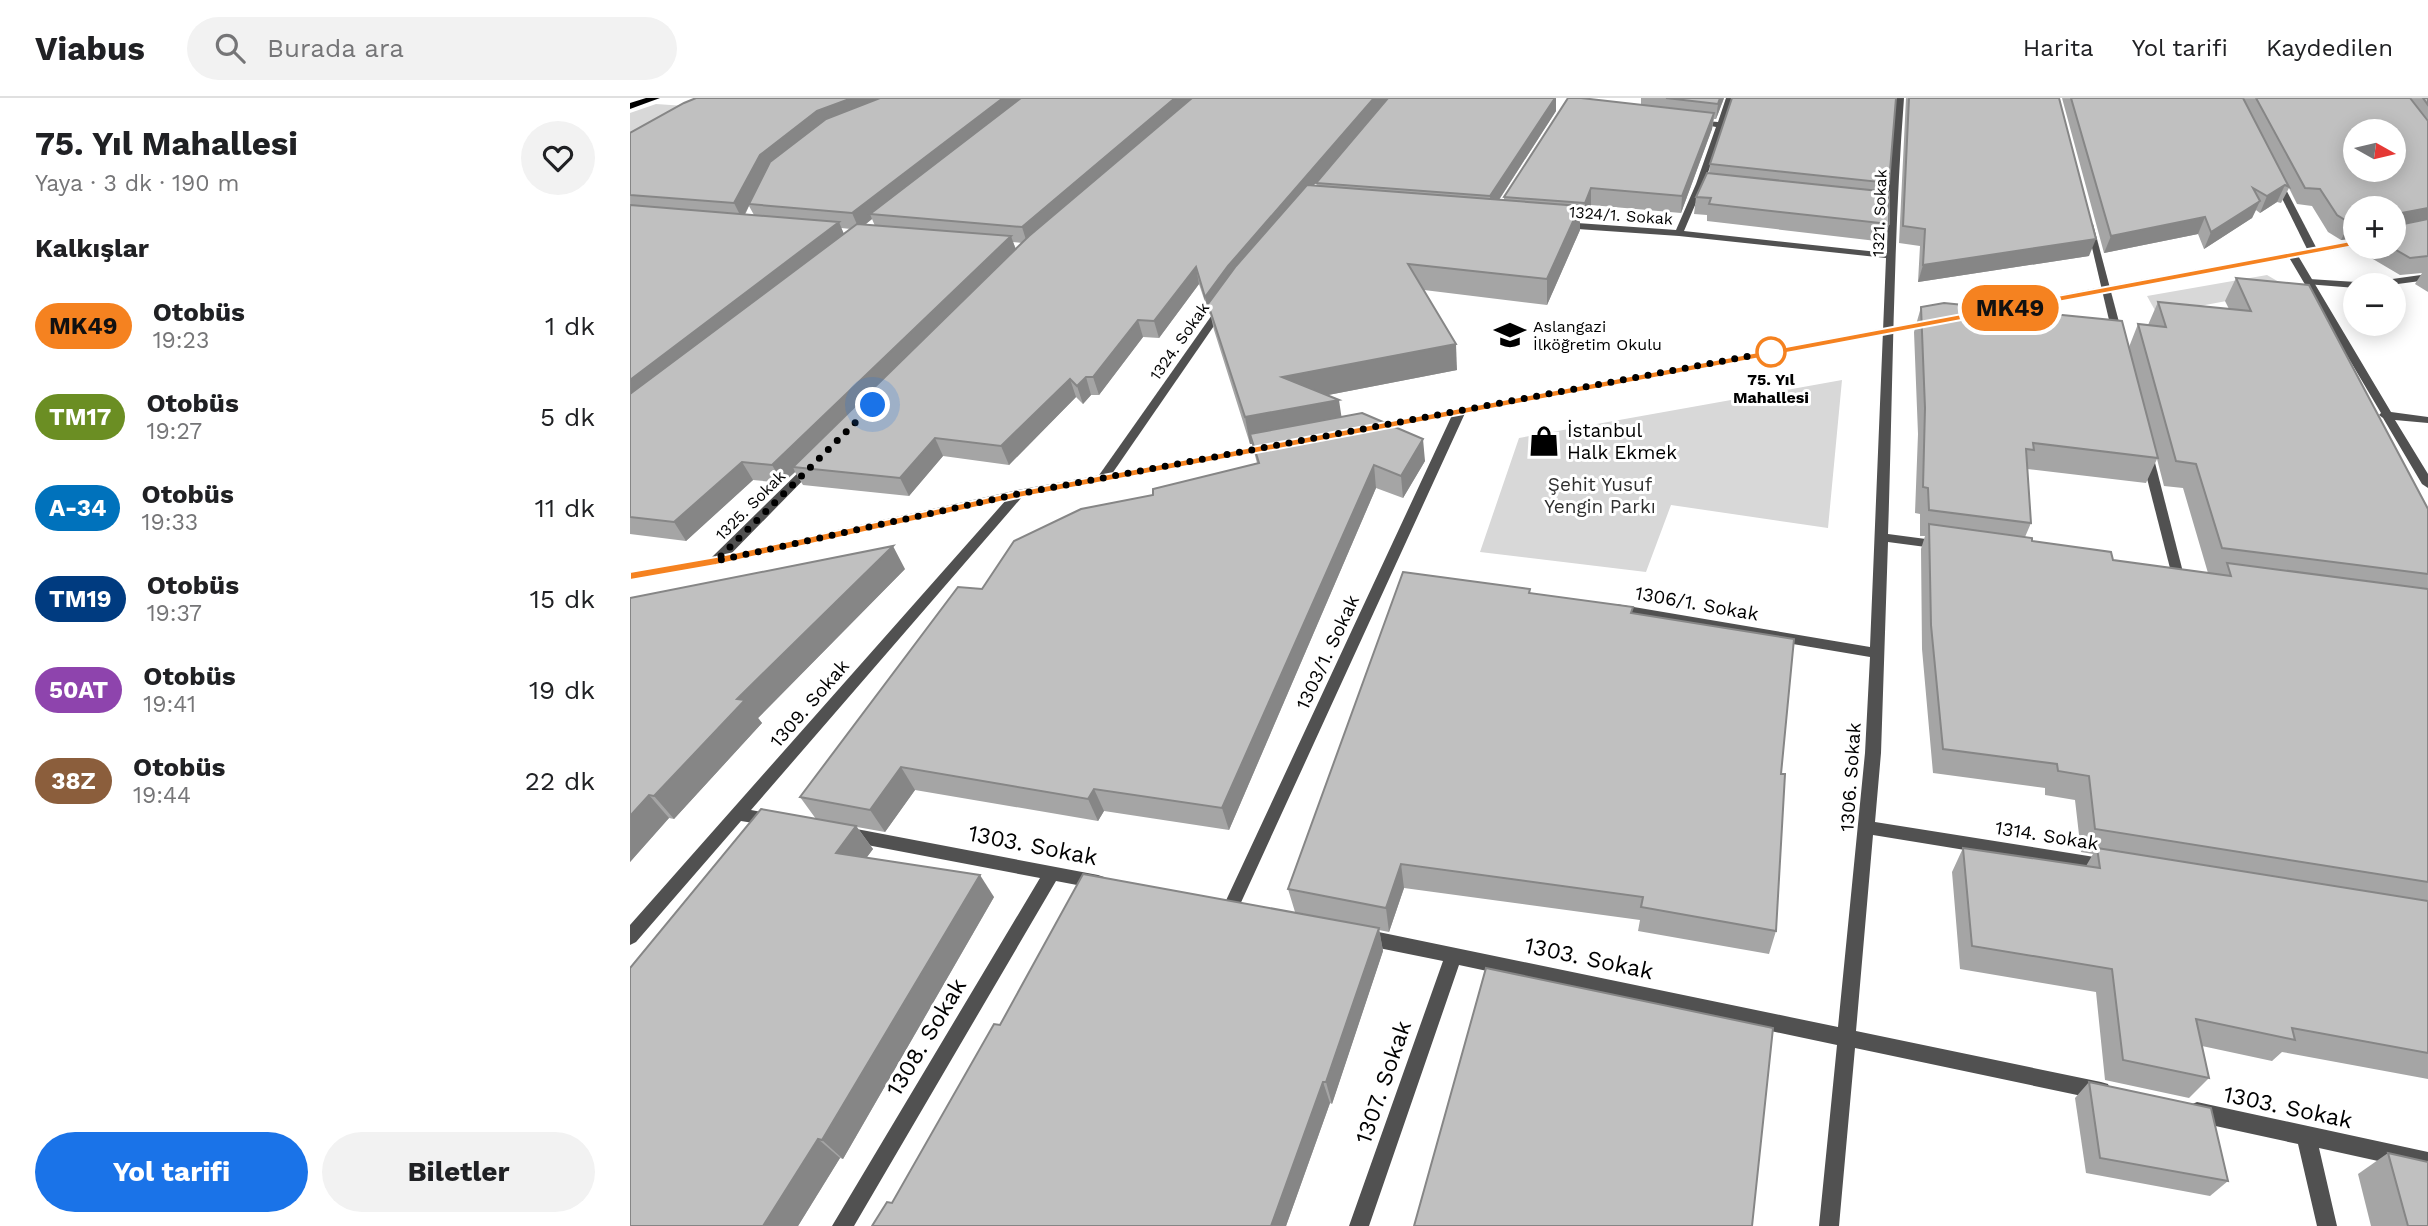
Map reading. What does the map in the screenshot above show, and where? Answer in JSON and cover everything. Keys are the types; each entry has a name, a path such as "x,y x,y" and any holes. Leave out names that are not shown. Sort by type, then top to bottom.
{"main road":[{"path":"630,106 655,98"},
{"path":"1971,315 2343,245"},
{"path":"1364,429 1944,320"},
{"path":"630,576 716,561 1018,494 1281,444"}],"street":[{"path":"1679,233 1700,184 1730,98"},
{"name":"1321. Sokak","path":"1890,330 1892,205 1900,98"},
{"path":"1682,121 1721,125"},
{"path":"2272,169 2313,251"},
{"path":"1700,184 1713,186"},
{"path":"1882,204 1892,205"},
{"path":"2086,213 2122,355"},
{"name":"1324/1. Sokak","path":"1546,224 1679,233 1892,256"},
{"path":"2292,254 2428,484"},
{"path":"2406,280 2428,277"},
{"path":"2309,282 2343,284"},
{"name":"1324. Sokak","path":"1103,478 1228,298"},
{"name":"1306. Sokak","path":"1829,1226 1866,827 1877,653 1890,330"},
{"name":"1303/1. Sokak","path":"1229,909 1393,571 1460,411"},
{"path":"2385,415 2428,420"},
{"path":"2145,446 2178,576"},
{"name":"1325. Sokak","path":"716,561 824,454"},
{"name":"1309. Sokak","path":"630,937 1018,494"},
{"path":"1881,537 1949,546"},
{"name":"1306/1. Sokak","path":"1599,606 1877,653"},
{"path":"738,814 792,824"},
{"name":"1314. Sokak","path":"1866,827 2127,869"},
{"name":"1303. Sokak","path":"833,832 1120,887"},
{"name":"1308. Sokak","path":"842,1226 1052,873"},
{"name":"1303. Sokak","path":"1348,933 2117,1095"},
{"name":"1307. Sokak","path":"1359,1226 1454,955"},
{"name":"1303. Sokak","path":"2185,1109 2428,1162"},
{"path":"2306,1136 2327,1226"}],"green space":[{"path":"656,104 700,107 630,145 630,113"},
{"path":"2267,275 2291,289 2157,314 2147,296"},
{"name":"Şehit Yusuf Yengin Parkı","path":"1842,380 1828,528 1671,505 1646,572 1480,552 1519,438"}],"building":[{"path":"696,98 852,98 817,111 760,155 734,203 630,195 630,133"},
{"path":"880,98 1003,98 852,213 749,204 770,162 826,119"},
{"path":"1021,98 1175,98 1022,227 870,214"},
{"path":"1192,98 1374,98 1228,266 1205,297 1196,267 1154,321 1138,320 1093,377 1086,377 1077,386 1070,379 1001,446 935,438 900,478 793,467 1029,236"},
{"path":"1388,98 1555,98 1490,196 1316,183"},
{"path":"1568,98 1714,113 1682,196 1591,188 1585,203 1504,197"},
{"path":"1666,98 1720,98 1718,104"},
{"path":"1732,98 1896,98 1889,183 1710,164"},
{"path":"1909,98 2059,98 2096,239 1923,265 1925,229 1903,226"},
{"path":"2071,98 2243,98 2289,187 2285,185 2267,196 2253,188 2260,201 2211,232 2205,217 2111,236"},
{"path":"2256,98 2410,98 2428,121 2428,208 2406,212 2406,196 2343,196 2343,219 2337,215 2320,189 2305,188"},
{"path":"1707,173 1889,192 1889,224 1709,204 1711,198 1696,197"},
{"path":"1307,185 1580,206 1547,279 1408,264 1456,344 1282,377 1339,400 1245,417 1208,304 1236,266"},
{"path":"630,205 839,222 630,380"},
{"path":"2428,219 2428,256 2410,258 2406,256 2406,224"},
{"path":"857,224 1011,236 772,465 742,462 674,522 630,517 630,394"},
{"path":"2236,278 2309,285 2428,509 2428,574 2222,548 2196,464 2176,461 2138,324 2166,327 2158,302 2251,311"},
{"path":"1944,303 2122,321 2158,458 2033,443 2034,450 2026,449 2031,523 1929,510 1928,488 1923,487 1925,408 1921,307"},
{"path":"1362,413 1423,439 1401,476 1374,465 1222,808 1094,789 1088,799 901,767 870,810 800,797 958,587 982,589 1014,541 1081,509 1153,495 1153,489 1259,463 1250,434"},
{"path":"1929,524 2111,552 2113,560 2231,576 2227,563 2428,589 2428,882 2095,829 2089,776 2058,771 2057,764 1943,749 1931,625"},
{"path":"893,546 737,699 745,700 654,796 649,795 630,816 630,598"},
{"path":"1403,572 1530,589 1529,593 1633,607 1631,613 1794,639 1781,774 1785,774 1776,931 1641,907 1643,897 1401,864 1386,908 1288,889"},
{"path":"761,809 856,826 836,853 980,875 822,1140 818,1139 763,1226 630,1226 630,968"},
{"path":"1963,848 2100,868 2097,848 2428,901 2428,1053 2292,1028 2295,1040 2196,1019 2209,1078 2123,1060 2112,969 1972,946"},
{"path":"1083,874 1379,928 1326,1082 1323,1082 1271,1226 872,1226 887,1202 892,1203 994,1024 1000,1025"},
{"path":"1486,968 1773,1028 1752,1226 1414,1226"},
{"path":"2089,1082 2211,1108 2228,1181 2100,1158"},
{"path":"2388,1153 2428,1162 2428,1226 2408,1226"}],"bus line":[{"name":"MK49","path":"630,576 716,561 1018,494 2343,245"}],"place":[{"name":"Aslangazi İlköğretim Okulu","path":"1510,335"},
{"name":"75. Yıl Mahallesi","path":"1771,352"},
{"name":"İstanbul Halk Ekmek","path":"1544,441"}],"route":[{"path":"873,405 716,561 1018,494 1771,352"}]}
